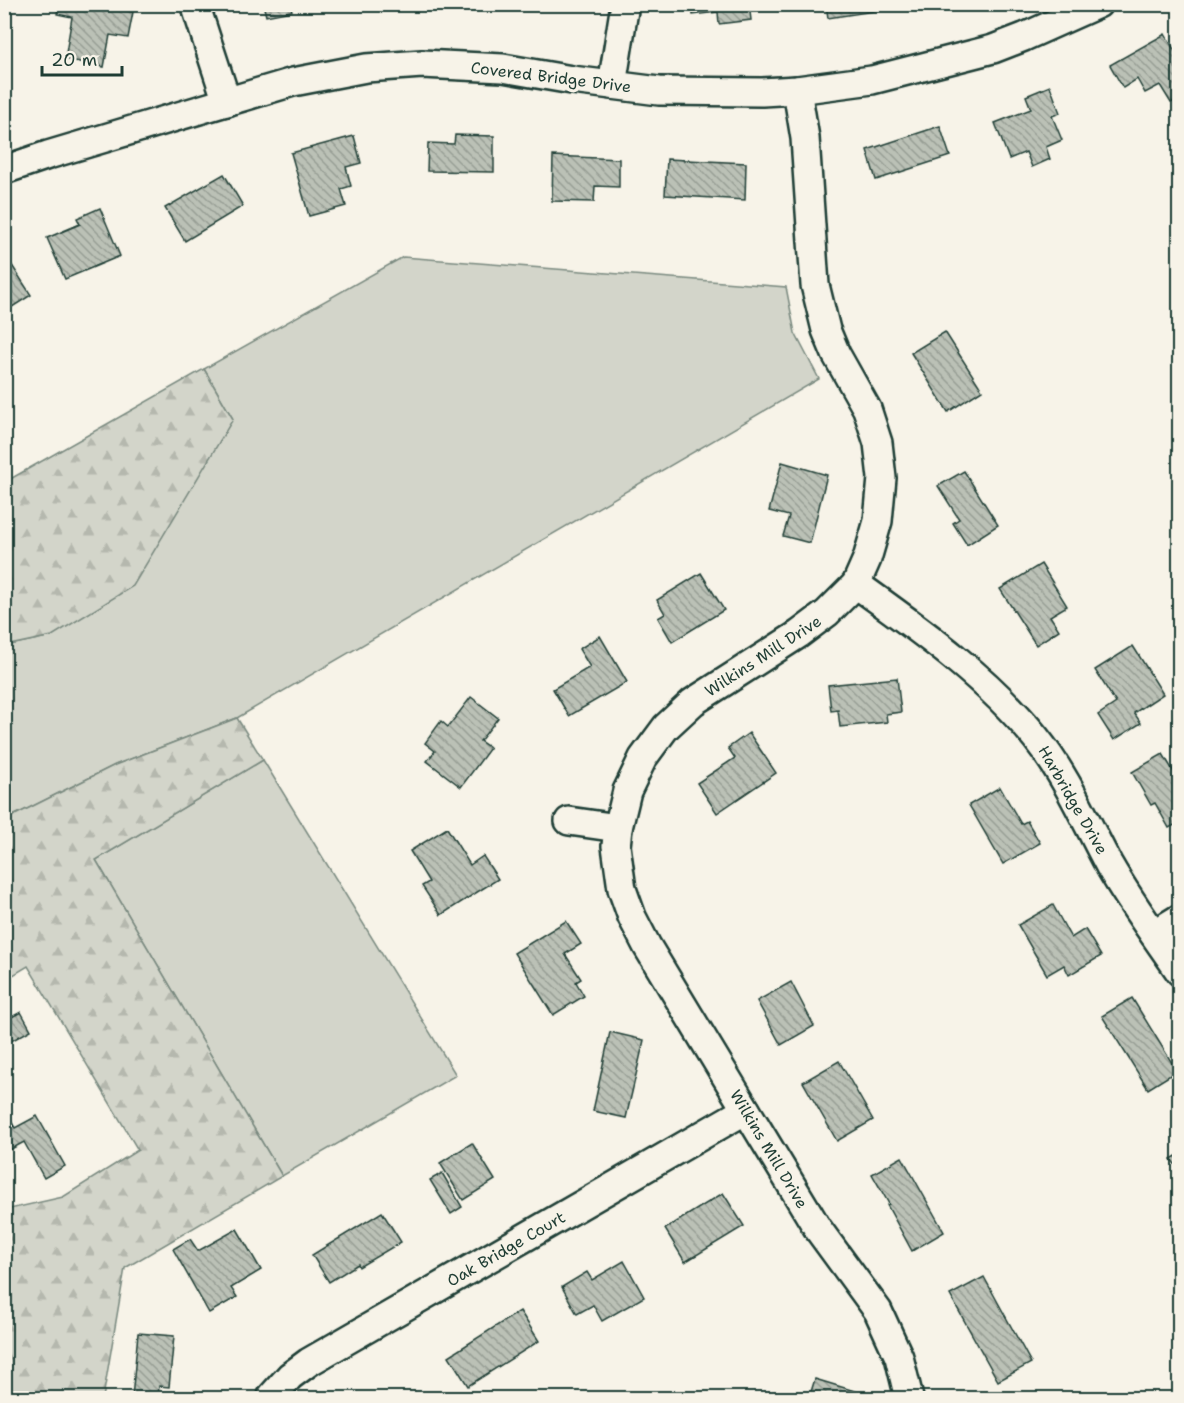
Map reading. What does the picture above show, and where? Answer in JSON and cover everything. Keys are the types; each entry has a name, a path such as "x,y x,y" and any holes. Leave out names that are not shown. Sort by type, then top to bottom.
{"street":[{"path":"195,4 227,102"},
{"path":"612,85 625,4"},
{"name":"Covered Bridge Drive","path":"4,170 293,82 366,68 422,64 503,68 572,80 659,91 797,90 872,80 993,49 1098,4"},
{"name":"Wilkins Mill Drive","path":"797,90 805,138 814,285 826,330 836,354 867,409 878,443 882,478 878,521 867,560 856,584 827,613 799,634 693,702 666,727 643,758 627,792 616,846 622,889 632,917 647,946 818,1229 878,1311 899,1357 909,1398"},
{"name":"Harbridge Drive","path":"856,584 928,636 967,668 1010,708 1030,732 1068,785 1110,866 1179,972"},
{"path":"569,821 618,828"},
{"path":"1154,934 1179,918"},
{"name":"Oak Bridge Court","path":"272,1396 290,1376 309,1362 746,1110"}],"green space":[{"path":"403,257 786,287 795,333 819,379 237,718 115,765 9,818 5,810 5,646 52,636 233,419 204,369"},
{"path":"204,369 233,419 133,586 52,636 5,646 5,482"},
{"path":"237,718 263,760 96,860 282,1176 125,1268 103,1398 5,1398 5,1210 63,1197 138,1150 28,966 5,980 5,820 115,765"},
{"path":"263,760 456,1075 282,1176 96,860"}],"building":[{"path":"59,4 93,4 133,12 128,38 110,35 104,67 65,59 72,17 57,14"},
{"path":"263,4 290,4 292,11 266,16"},
{"path":"692,4 749,4 751,20 719,24 718,12 693,15"},
{"path":"826,4 894,4 895,8 828,18"},
{"path":"1165,34 1180,60 1180,98 1171,103 1160,85 1145,93 1137,79 1123,88 1110,65"},
{"path":"1050,86 1060,113 1052,116 1062,140 1046,147 1050,159 1032,167 1026,152 1009,159 995,123 1031,109 1026,96"},
{"path":"940,126 950,156 876,180 867,150"},
{"path":"455,135 494,136 494,172 427,171 428,143 454,144"},
{"path":"354,136 361,163 346,167 351,186 341,189 346,206 309,216 291,153"},
{"path":"553,156 619,159 619,187 595,186 594,202 552,201"},
{"path":"667,159 746,163 745,200 665,195"},
{"path":"224,174 243,206 185,241 165,208"},
{"path":"100,208 120,256 65,279 47,238 80,224 77,218"},
{"path":"4,253 31,295 9,309 4,302"},
{"path":"945,332 982,390 948,412 911,353"},
{"path":"782,462 827,475 810,543 783,536 789,516 769,511"},
{"path":"964,471 998,525 967,545 953,523 959,519 938,486"},
{"path":"1041,564 1067,606 1050,616 1059,630 1036,645 1000,589"},
{"path":"701,573 724,610 672,642 658,618 665,614 657,600"},
{"path":"600,636 627,682 569,716 553,689 590,667 579,649"},
{"path":"1133,646 1163,694 1134,713 1141,723 1114,740 1098,715 1116,703 1095,670"},
{"path":"897,678 901,712 886,714 887,722 840,727 838,710 831,711 828,685"},
{"path":"471,697 498,718 480,741 490,748 461,787 427,761 435,751 425,743 441,721 448,727"},
{"path":"749,733 776,773 717,813 697,783 735,758 728,748"},
{"path":"1163,754 1180,782 1180,822 1169,828 1155,803 1151,805 1132,772"},
{"path":"1000,787 1021,824 1027,821 1040,843 1003,864 969,805"},
{"path":"447,828 470,865 483,856 498,879 441,915 422,886 429,882 410,851"},
{"path":"1053,905 1071,938 1085,929 1101,956 1069,975 1064,965 1047,975 1018,925"},
{"path":"566,921 581,944 565,954 581,979 576,982 584,996 553,1015 514,953"},
{"path":"791,982 814,1026 781,1045 757,1001"},
{"path":"1132,998 1177,1071 1148,1089 1102,1016"},
{"path":"21,1012 31,1030 4,1045 4,1021"},
{"path":"610,1032 644,1040 626,1118 593,1111"},
{"path":"839,1061 873,1120 837,1141 803,1082"},
{"path":"4,1109 15,1128 37,1116 65,1166 44,1178 24,1142 4,1153"},
{"path":"472,1143 495,1180 463,1200 440,1163"},
{"path":"1180,1154 1180,1171 1171,1159"},
{"path":"902,1157 944,1232 912,1251 872,1174"},
{"path":"442,1173 462,1207 451,1214 430,1180"},
{"path":"723,1193 744,1226 685,1262 665,1229"},
{"path":"382,1212 401,1242 329,1282 312,1255"},
{"path":"237,1229 261,1270 231,1288 237,1297 209,1313 173,1249 190,1239 198,1251"},
{"path":"624,1261 644,1297 602,1321 593,1305 577,1314 562,1287 587,1272 592,1280"},
{"path":"984,1277 1031,1363 998,1381 950,1295"},
{"path":"520,1311 539,1341 468,1386 449,1356"},
{"path":"138,1333 174,1336 169,1387 159,1386 158,1398 132,1398"},
{"path":"815,1379 858,1392 856,1398 809,1398"}]}
